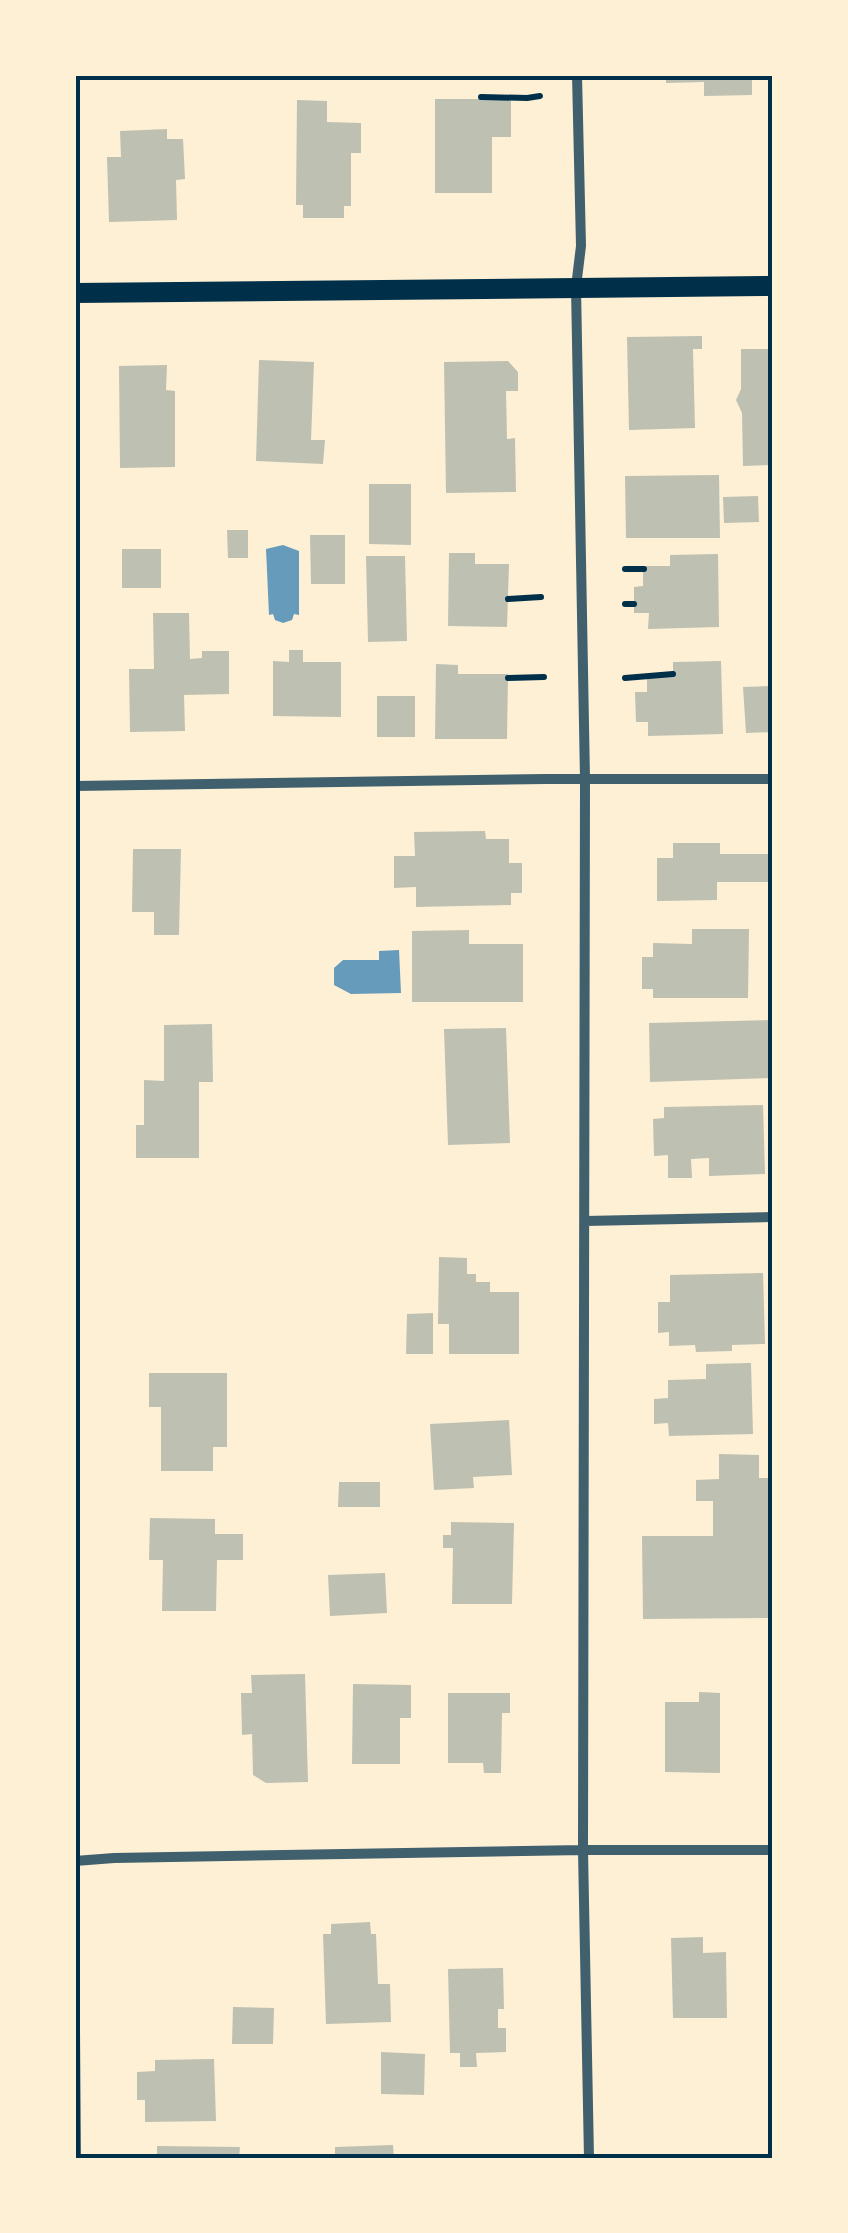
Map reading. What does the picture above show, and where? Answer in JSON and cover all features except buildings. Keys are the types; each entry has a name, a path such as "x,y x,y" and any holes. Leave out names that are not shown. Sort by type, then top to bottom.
{"main road":[{"path":"75,293 773,286"}],"street":[{"path":"577,75 581,246 576,287 585,779 583,1850 590,2158"},
{"path":"75,786 773,779"},
{"path":"585,1221 773,1217"},
{"path":"75,1862 583,1850 773,1850"},
{"path":"75,2031 76,2158"}],"path":[{"path":"481,97 540,96"},
{"path":"625,570 644,569"},
{"path":"508,599 541,597"},
{"path":"625,678 673,674"},
{"path":"508,678 544,677"}],"water":[{"path":"283,545 299,551 299,615 294,614 292,620 283,623 269,615 266,549"},
{"path":"399,950 401,993 351,994 334,985 334,968 343,960 379,960 379,951"}]}
